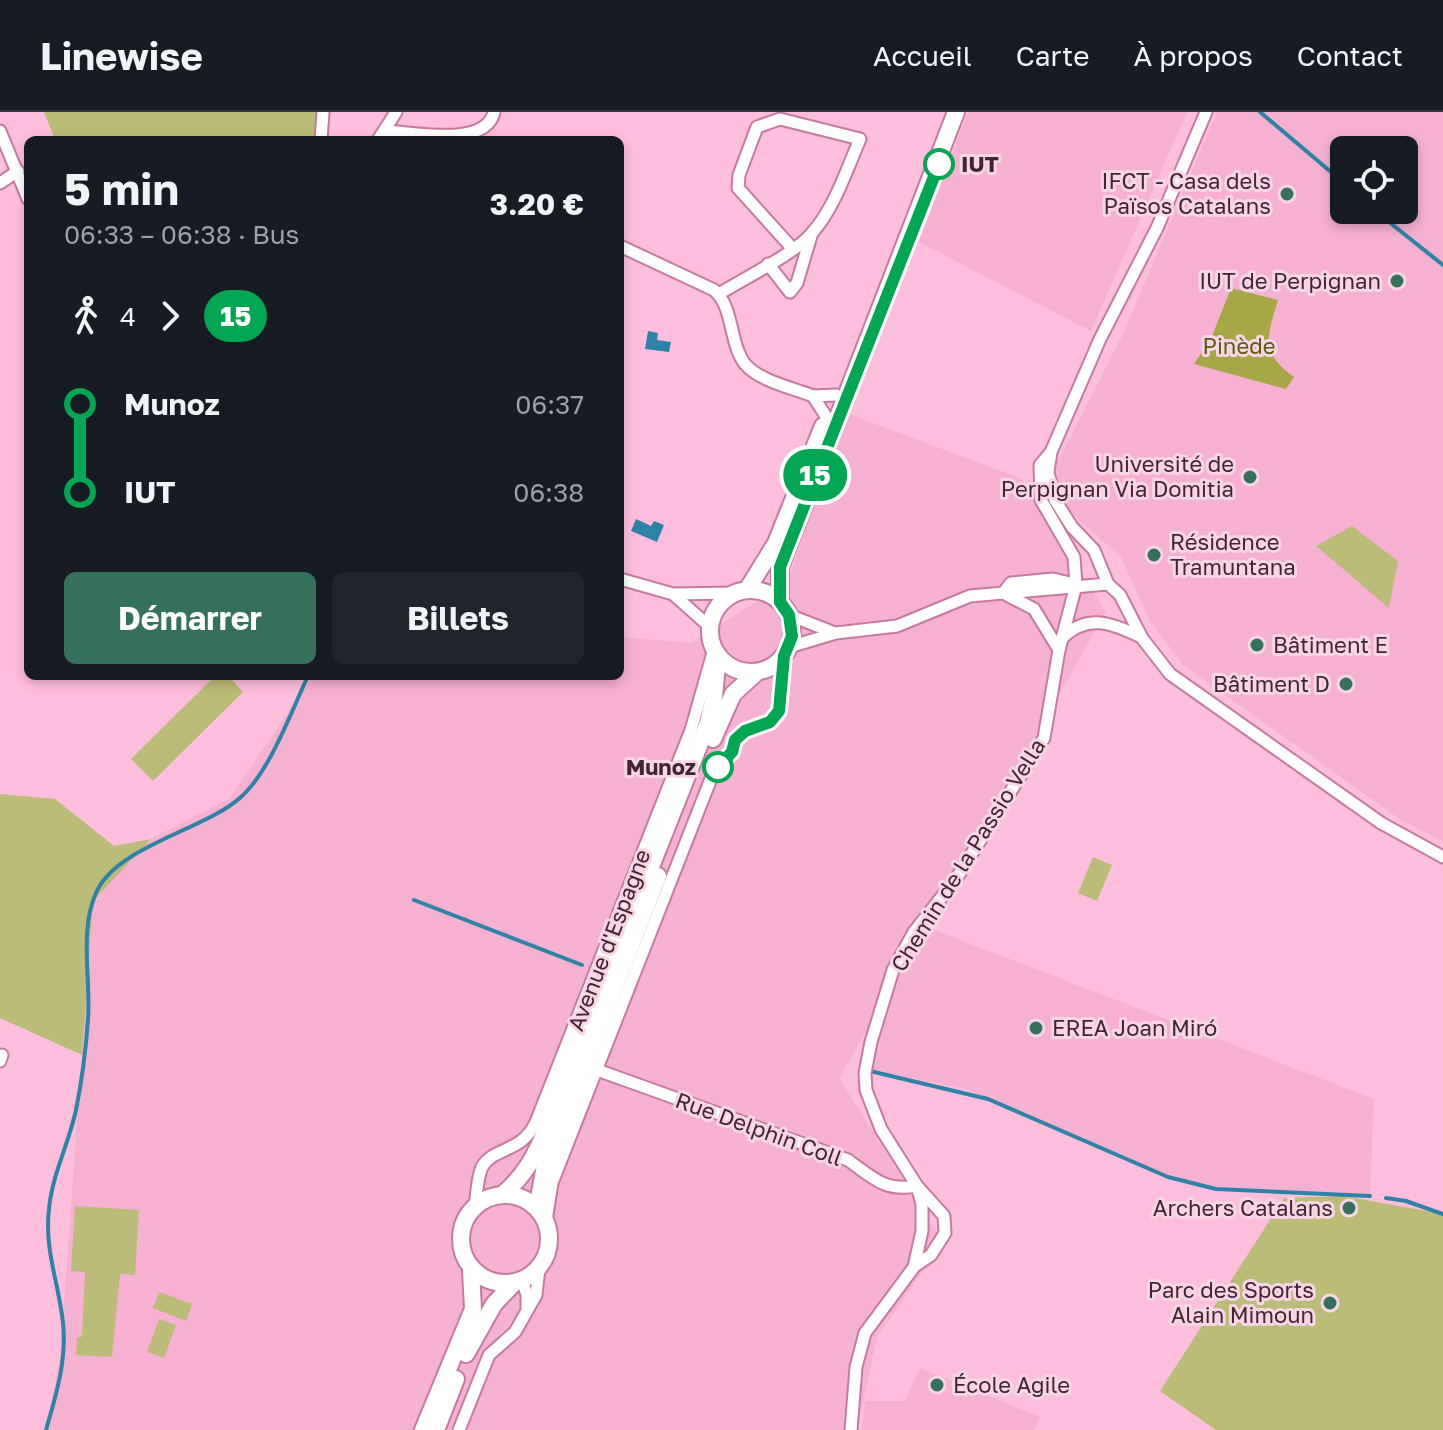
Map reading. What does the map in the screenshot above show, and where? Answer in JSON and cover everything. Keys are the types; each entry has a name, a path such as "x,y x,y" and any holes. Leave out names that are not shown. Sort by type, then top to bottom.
{"main road":[{"path":"945,112 900,239 776,543 741,592 718,606 710,627 716,652 735,669 759,671 786,651 780,567 956,112"},
{"path":"741,592 765,592 785,609"},
{"name":"Avenue d'Espagne","path":"502,1195 527,1169 548,1126 708,723 714,697 716,652"},
{"name":"Avenue d'Espagne","path":"541,1215 545,1166 723,711 733,694 759,671"},
{"path":"423,1430 473,1309 471,1270 460,1239 462,1226 475,1206 502,1195 517,1196 541,1215 549,1242 539,1268 518,1281 478,1328 436,1430"},
{"path":"471,1270 491,1281 518,1281"}],"street":[{"path":"321,136 323,112"},
{"path":"381,135 396,112"},
{"path":"381,135 470,136 483,129 494,112"},
{"name":"Chemin de la Passio Vella","path":"1206,112 1158,227 1100,339 1051,452 1048,472 1055,500 1072,527 1094,550 1108,584 1120,595 1142,638 1170,674 1314,772 1381,823 1443,857"},
{"path":"768,264 790,292 797,283 811,236 829,209 860,139 780,119 757,127 739,175 738,188 792,248"},
{"path":"0,131 24,188"},
{"path":"0,183 18,171"},
{"path":"719,294 811,236"},
{"path":"624,248 719,294 746,365 762,376 813,396 836,395"},
{"path":"813,396 827,418"},
{"name":"Chemin de la Passio Vella","path":"851,1430 856,1367 865,1333 914,1267 922,1231 922,1204 917,1186 872,1110 865,1080 871,1042 893,970 914,932 956,879 1044,738 1076,585 1074,557 1041,500 1040,465 1051,452"},
{"path":"1004,592 1011,583 1053,579 1076,585 1108,584"},
{"path":"624,580 673,594 741,592"},
{"path":"786,651 836,633 897,626 970,596 1004,592 1034,609 1061,645 1075,627 1095,621 1119,626 1142,638"},
{"path":"673,594 710,627"},
{"path":"785,609 836,633"},
{"name":"Avenue d'Espagne","path":"541,1215 714,771 732,752 735,740 745,731 770,722 779,711 786,651"},
{"name":"Avenue d'Espagne","path":"475,1206 483,1166 489,1159 523,1143 536,1122 691,730 716,652"},
{"path":"759,671 780,685"},
{"name":"Rue Delphin Coll","path":"597,1070 848,1160 883,1187 898,1190 917,1186"},
{"path":"914,1267 931,1255 945,1233 944,1216 917,1186"},
{"path":"459,1430 489,1355 515,1332 536,1295 539,1268"},
{"path":"518,1281 527,1295 525,1316"}],"shaded area":[{"path":"968,112 1187,112 1091,331 919,242"},
{"name":"Université de Perpignan Via Domitia","path":"1217,112 1443,112 1443,841 1401,820 1183,665 1150,621 1121,557 1069,511 1058,489 1056,465 1123,334"},
{"path":"843,412 1020,478 1106,612 926,927 1374,1099 1370,1194 1217,1187 1169,1176 969,1090 870,1069 900,973 839,1078 943,1242 877,1337 857,1430 46,1430 60,1358 93,901 151,839 230,798 310,680 624,680 624,637 691,643 788,582"},
{"name":"École Agile","path":"920,1368 1040,1417 1034,1430 862,1430 865,1401 905,1401"}],"green space":[{"path":"44,112 318,112 316,136 53,136"},
{"name":"Pinède","path":"1231,288 1278,300 1269,343 1276,360 1294,377 1286,389 1194,364 1212,336"},
{"path":"1352,526 1398,561 1389,608 1316,546"},
{"path":"211,680 232,680 243,692 153,781 131,759"},
{"path":"0,794 55,799 114,846 151,839 93,901 82,1055 0,1018"},
{"path":"1093,857 1112,865 1097,901 1078,893"},
{"name":"Parc des Sports Alain Mimoun","path":"1344,1196 1443,1214 1443,1430 1216,1430 1160,1391 1284,1198"},
{"path":"75,1206 139,1210 135,1275 120,1274 112,1357 76,1355 77,1337 82,1337 85,1272 71,1271"},
{"path":"159,1292 192,1304 186,1321 153,1308"},
{"path":"159,1319 176,1325 164,1358 147,1352"}],"water":[{"path":"648,331 658,333 657,340 671,342 669,352 645,349"},
{"path":"636,519 651,526 654,521 664,525 657,542 631,531"}],"waterway":[{"path":"1260,112 1330,171"},
{"path":"1392,224 1443,265"},
{"path":"46,1430 60,1377 64,1337 49,1238 49,1209 82,1076 89,1004 88,923 96,893 106,877 122,863 225,809 252,786 270,757 306,680"},
{"path":"414,900 582,965"},
{"path":"870,1071 988,1099 1168,1177 1216,1189 1370,1196"},
{"path":"1386,1198 1406,1201 1443,1214"}],"bus line":[{"name":"15","path":"718,767 732,752 735,740 745,731 770,722 779,711 784,656 792,636 789,615 780,602 780,567 939,164"}],"place":[{"name":"IUT","path":"939,164"},
{"name":"IFCT - Casa dels Països Catalans","path":"1287,194"},
{"name":"IUT de Perpignan","path":"1397,281"},
{"name":"Université de Perpignan Via Domitia","path":"1250,477"},
{"name":"Résidence Tramuntana","path":"1154,555"},
{"name":"Bâtiment E","path":"1257,645"},
{"name":"Bâtiment D","path":"1346,684"},
{"name":"Munoz","path":"718,767"},
{"name":"EREA Joan Miró","path":"1036,1028"},
{"name":"Archers Catalans","path":"1349,1208"},
{"name":"Parc des Sports Alain Mimoun","path":"1330,1303"},
{"name":"École Agile","path":"937,1385"}]}
